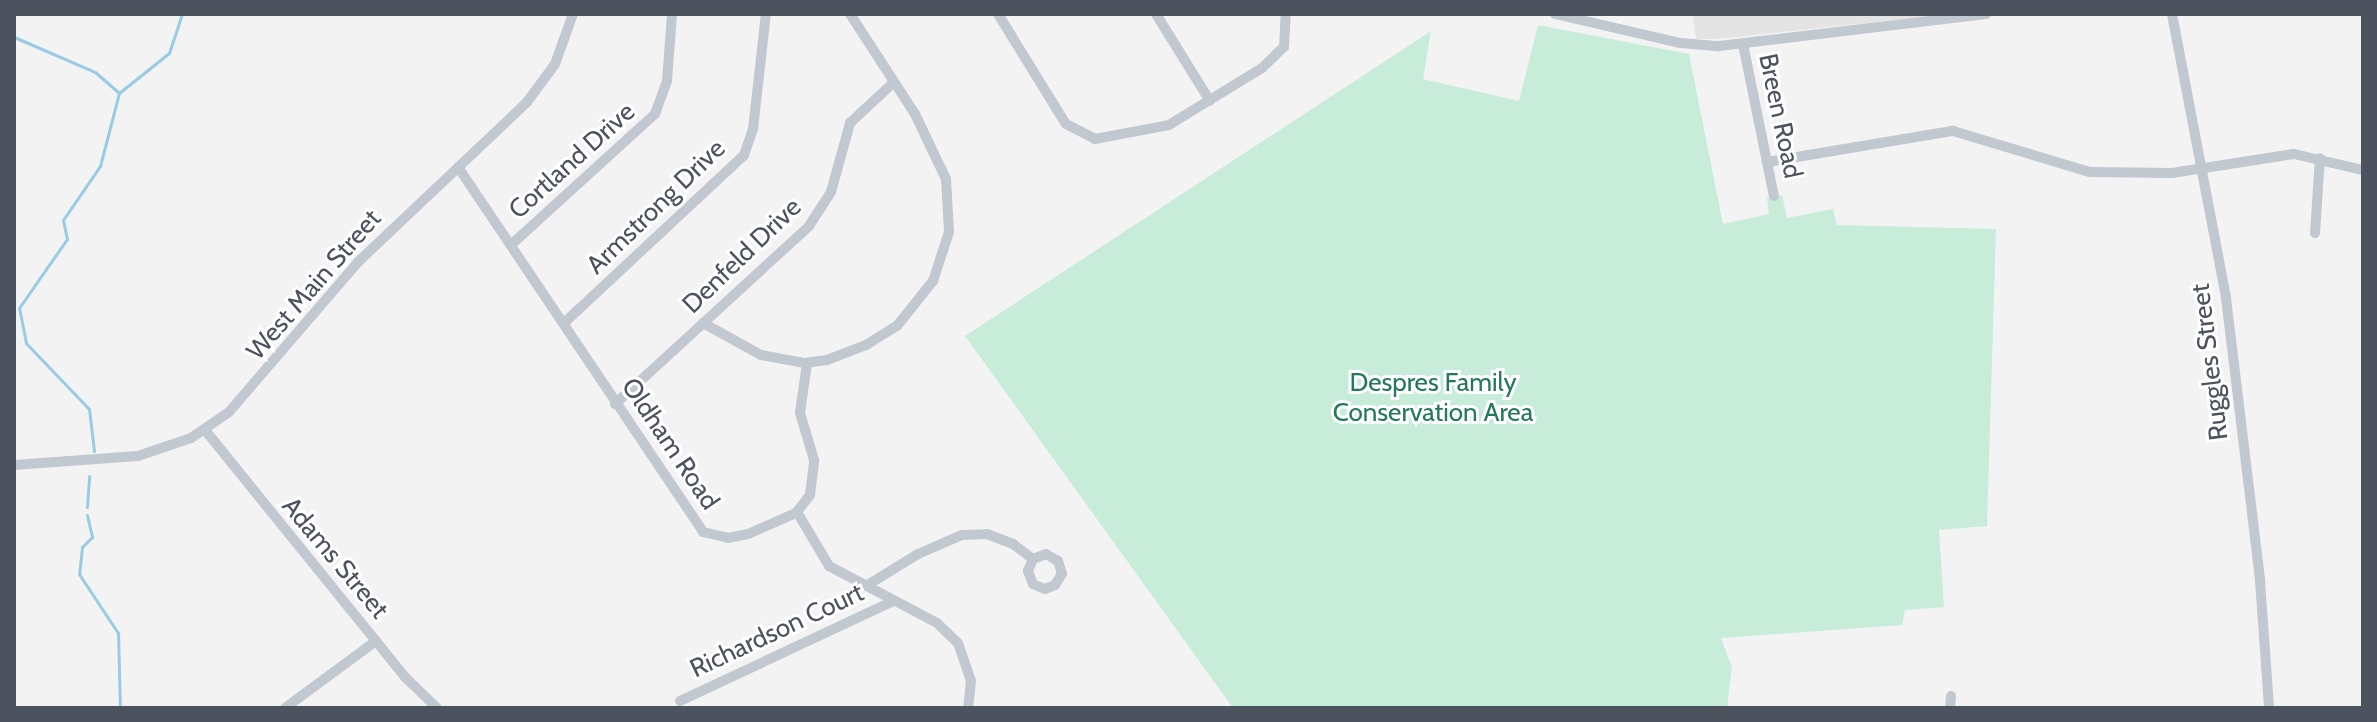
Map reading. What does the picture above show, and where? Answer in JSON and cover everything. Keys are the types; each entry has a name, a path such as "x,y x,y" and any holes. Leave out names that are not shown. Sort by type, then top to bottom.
{"street":[{"name":"West Main Street","path":"14,465 125,459 174,446 205,430 250,392 358,262 540,87 564,47 573,14"},
{"name":"Cortland Drive","path":"512,244 655,114 667,81 672,14"},
{"name":"Armstrong Drive","path":"564,323 744,155 753,129 766,14"},
{"path":"703,323 742,348 807,363 847,354 897,326 933,281 945,249 950,215 946,179 935,148 850,14"},
{"path":"998,14 1066,124 1085,137 1156,129 1210,101 1276,58 1287,36 1286,14"},
{"path":"1156,14 1210,101"},
{"path":"1555,14 1681,43 1743,44 1986,14"},
{"name":"Ruggles Street","path":"2172,14 2226,298 2259,572 2269,708"},
{"name":"Breen Road","path":"1743,44 1774,196"},
{"name":"Denfeld Drive","path":"615,404 809,226 831,192 850,123 894,82"},
{"path":"1767,162 1953,131 2075,170 2200,171 2276,155 2320,158 2363,170"},
{"path":"2315,233 2320,158"},
{"name":"Oldham Road","path":"458,167 703,532 738,537 797,512"},
{"path":"807,363 800,413 816,470 810,495 797,512 829,566 937,623 958,643 971,681 968,708"},
{"name":"Adams Street","path":"205,430 376,641 437,708"},
{"path":"866,586 962,535 999,537 1033,559"},
{"name":"Richardson Court","path":"680,701 893,601"},
{"path":"285,708 376,641"}],"shaded area":[{"path":"1692,14 1950,14 1696,39"}],"green space":[{"name":"Despres Family Conservation Area","path":"1538,25 1689,54 1723,224 1769,214 1767,198 1782,195 1787,218 1833,209 1837,225 1996,229 1987,526 1939,530 1944,607 1905,610 1902,625 1721,638 1732,667 1727,708 1233,708 965,336 1431,31 1423,79 1519,101"}],"waterway":[{"path":"94,451 89,409 26,343 19,308 67,239 63,220 100,166 119,93 169,53 182,14"},
{"path":"14,37 95,72 119,93"},
{"path":"87,507 89,476"},
{"path":"87,515 92,537 82,547 79,574 118,633 120,708"}]}
